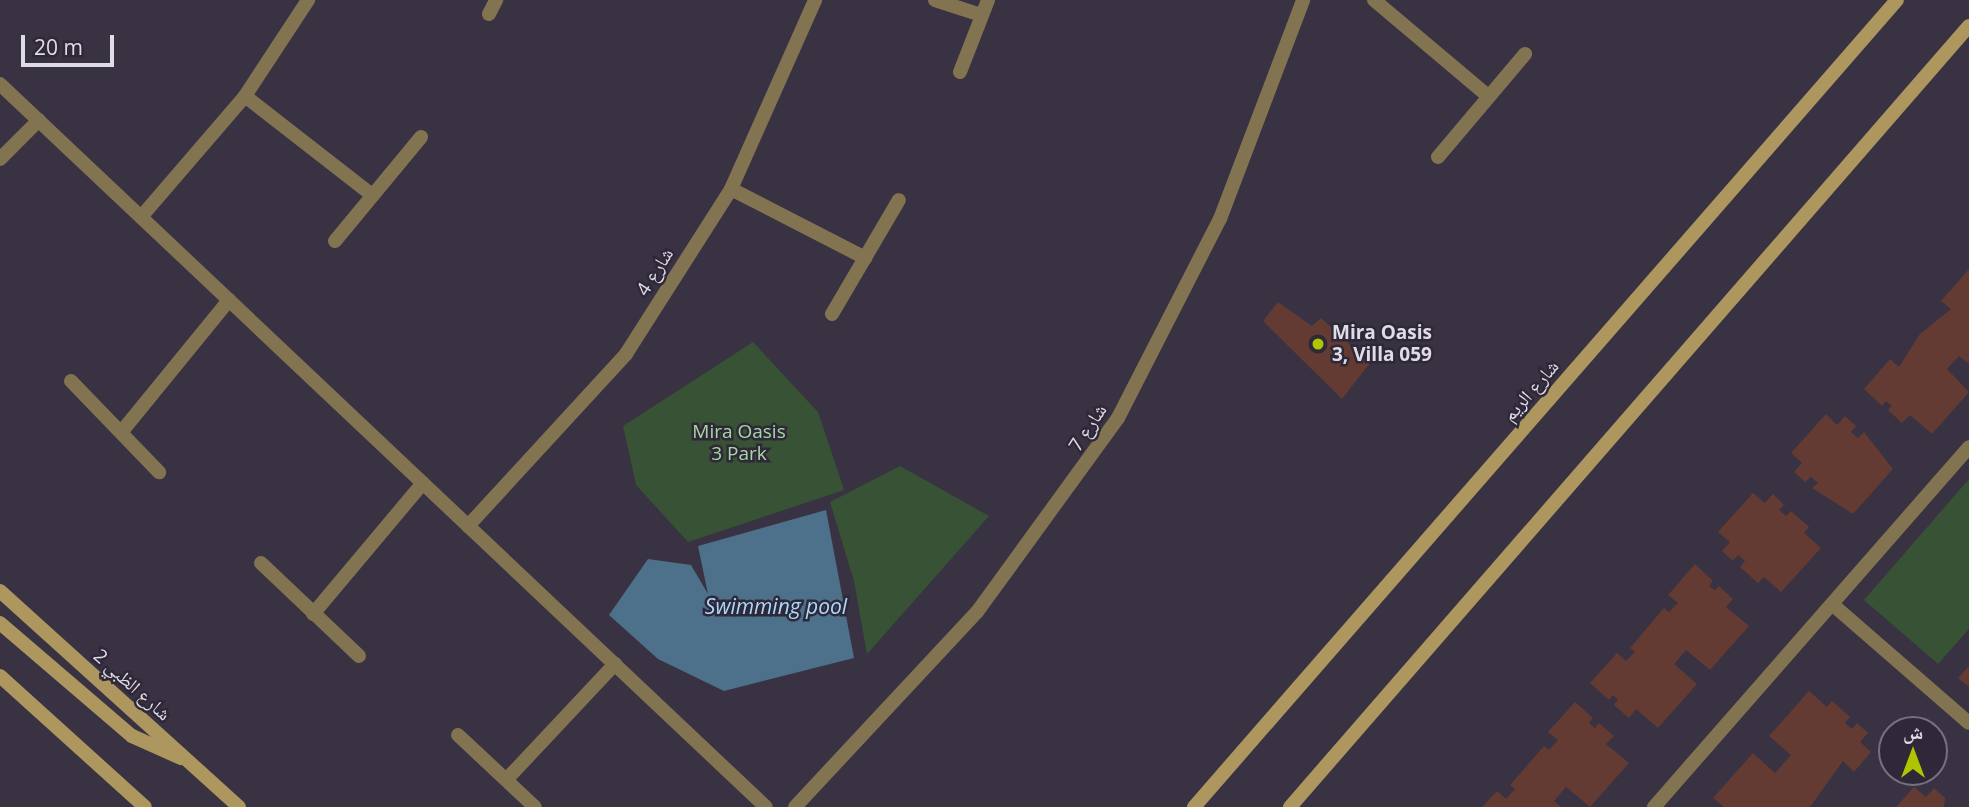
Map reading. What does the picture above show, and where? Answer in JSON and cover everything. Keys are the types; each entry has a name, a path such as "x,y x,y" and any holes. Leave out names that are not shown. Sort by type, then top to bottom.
{"street":[{"path":"141,217 246,96 308,0"},
{"path":"489,14 496,0"},
{"name":"شارع 4","path":"468,526 626,354 731,189 815,0"},
{"path":"935,0 981,15"},
{"path":"960,72 988,0"},
{"name":"شارع 7","path":"795,807 977,612 1035,539 1118,418 1220,219 1303,0"},
{"path":"1374,0 1489,97"},
{"name":"شارع الريم","path":"1194,807 1897,0"},
{"path":"1290,807 1969,26"},
{"path":"1438,157 1525,54"},
{"path":"0,84 766,807"},
{"path":"246,96 372,195"},
{"path":"0,159 38,120"},
{"path":"335,241 421,137"},
{"path":"731,189 866,258"},
{"path":"832,314 899,200"},
{"path":"123,430 229,300"},
{"path":"71,381 123,430 159,472"},
{"path":"1654,807 1969,447"},
{"path":"313,614 423,483"},
{"path":"261,563 359,656"},
{"name":"شارع الظبي 2","path":"0,591 239,807"},
{"path":"1832,604 1969,723"},
{"path":"0,623 132,736 186,760"},
{"path":"507,779 615,664"},
{"path":"0,676 145,807"},
{"path":"458,735 535,807"}],"green space":[{"name":"Mira Oasis 3 Park","path":"753,342 818,412 844,490 688,542 636,485 623,426"},
{"path":"900,466 989,516 867,654 854,581 830,502"},
{"path":"1969,479 1969,629 1938,664 1864,600"}],"water":[{"name":"Swimming pool","path":"826,510 854,658 724,691 658,659 609,615 648,559 691,565 708,594 698,546"}],"building":[{"path":"1969,269 1969,364 1959,356 1947,369 1969,392 1932,434 1910,415 1902,423 1888,410 1892,406 1886,401 1882,406 1864,389 1890,359 1899,367 1920,334 1951,309 1941,301"},
{"name":"Mira Oasis 3, Villa 059","path":"1278,302 1312,326 1321,318 1370,363 1342,399 1263,321"},
{"path":"1826,414 1837,425 1845,416 1856,426 1851,432 1858,438 1864,432 1893,469 1853,514 1812,488 1818,483 1811,477 1805,482 1794,472 1802,463 1791,453"},
{"path":"1753,493 1765,503 1773,494 1784,505 1779,510 1786,516 1791,511 1809,527 1804,533 1821,548 1781,592 1764,577 1758,583 1740,567 1745,561 1738,555 1733,561 1722,551 1730,542 1718,532"},
{"path":"1695,564 1713,581 1709,586 1715,590 1719,586 1733,599 1726,607 1749,626 1710,670 1686,650 1674,664 1697,684 1658,728 1636,709 1629,718 1614,705 1618,700 1613,695 1609,700 1590,683 1617,653 1626,661 1635,652 1630,648 1664,608 1669,612 1678,603 1668,595"},
{"path":"1969,666 1969,687 1958,678"},
{"path":"1809,691 1827,707 1832,701 1850,717 1845,723 1852,729 1857,723 1868,733 1860,742 1871,752 1854,772 1843,761 1810,807 1724,807 1713,798 1753,753 1775,773 1791,755 1769,736"},
{"path":"1575,702 1593,718 1589,723 1595,728 1599,723 1614,736 1606,744 1629,763 1590,807 1566,787 1554,801 1561,807 1482,807 1497,791 1506,799 1515,789 1510,785 1544,746 1549,750 1558,740 1548,732"},
{"path":"1914,787 1926,797 1934,788 1945,798 1944,807 1896,807"}],"place":[{"name":"Mira Oasis 3, Villa 059","path":"1318,344"}]}
